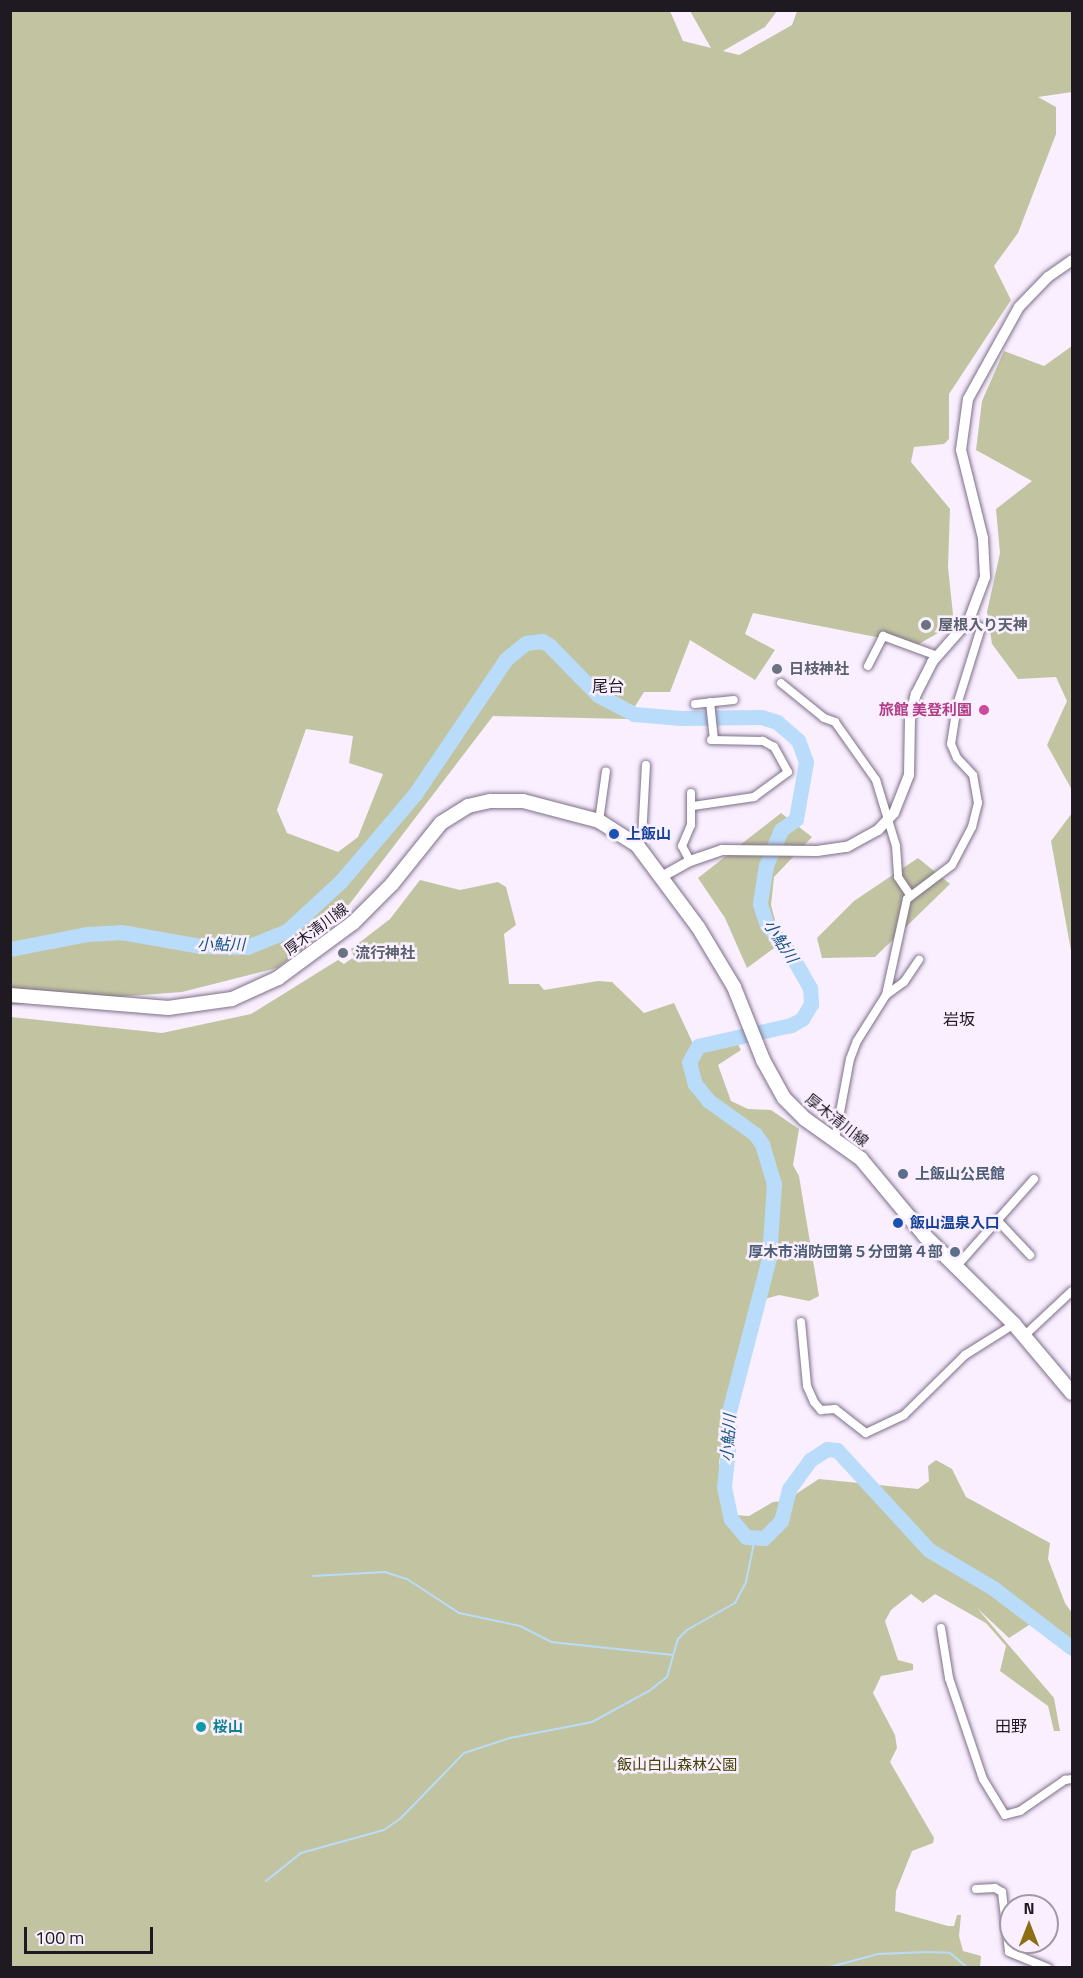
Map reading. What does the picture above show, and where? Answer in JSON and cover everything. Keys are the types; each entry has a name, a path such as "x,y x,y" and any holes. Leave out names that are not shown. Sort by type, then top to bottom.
{"main road":[{"name":"厚木清川線","path":"10,995 168,1008 232,999 278,978 346,928 392,884 441,824 468,807 490,801 523,801 599,821 633,842 663,876 724,968 748,1020 759,1051 784,1098 805,1119 861,1159 955,1268 1024,1335 1072,1393"}],"street":[{"path":"663,876 690,861 722,850 829,850 855,844 888,820 907,786 913,701 937,656 969,620 980,598 986,566 983,538 962,450 968,399 1019,307 1048,277 1072,260"},
{"path":"835,1139 854,1048 886,995 907,899 952,865 972,827 978,803 973,775 957,758 951,744 957,705 981,628 969,620"},
{"path":"868,666 883,636 937,656"},
{"path":"781,682 824,718 835,722 876,780 888,820 898,877 911,896"},
{"path":"695,704 734,700"},
{"path":"693,806 754,797 788,772 774,747 763,741 713,739 710,704"},
{"path":"633,842 642,838 646,765"},
{"path":"599,821 606,771"},
{"path":"676,855 691,825 693,806 691,793"},
{"path":"682,846 690,861"},
{"path":"886,995 898,988 919,960"},
{"path":"955,1268 1034,1179"},
{"path":"998,1221 1030,1255"},
{"path":"1024,1335 1072,1291"},
{"path":"801,1322 807,1386 814,1402 821,1410 835,1408 866,1433 904,1415 965,1355 1014,1324"},
{"path":"941,1628 949,1678 980,1768 1005,1815 1020,1811 1065,1780 1072,1779"},
{"path":"976,1889 995,1888 1002,1892 1009,1952 1048,1968"}],"green space":[{"path":"10,11 670,11 683,41 711,48 690,11 777,11 765,27 723,51 739,55 792,25 797,11 1072,11 1072,92 1038,97 1056,107 1056,134 1018,233 994,266 1011,300 949,394 949,439 944,444 914,447 911,462 950,509 948,567 954,624 917,645 753,613 745,634 775,650 755,680 690,640 670,692 644,692 627,719 493,716 332,927 277,968 182,992 11,1005","holes":["306,729 353,736 349,763 383,774 358,837 338,852 287,833 277,810"]},
{"path":"1072,346 1072,790 1047,745 1067,701 1056,677 1018,679 992,644 987,612 1000,553 996,509 1032,481 976,450 982,401 1004,351 1044,366"},
{"path":"781,813 812,837 774,877 771,905 781,943 747,968 725,918 698,878"},
{"path":"1072,813 1072,956 1051,841"},
{"path":"918,858 950,884 875,957 822,958 817,938 854,901"},
{"name":"飯山白山森林公園","path":"420,880 460,890 498,882 506,887 516,925 504,934 509,984 539,984 544,990 598,981 612,982 644,1013 674,1003 696,1050 735,1039 741,1050 718,1065 731,1101 748,1109 771,1110 799,1129 793,1165 799,1176 819,1296 809,1301 779,1295 765,1299 754,1337 740,1352 719,1462 724,1490 735,1515 749,1516 773,1502 785,1501 819,1479 918,1489 929,1481 928,1466 936,1460 952,1469 966,1497 1050,1543 1048,1559 1065,1603 1072,1613 1072,1651 1034,1613 1032,1623 1009,1638 977,1608 1054,1698 1060,1731 1054,1731 1048,1706 1000,1671 1006,1646 986,1623 935,1594 923,1603 911,1594 891,1610 885,1621 898,1660 913,1664 913,1670 881,1676 873,1693 895,1735 897,1748 890,1762 934,1838 933,1843 912,1851 896,1891 895,1911 948,1926 954,1926 957,1915 961,1915 959,1936 963,1951 981,1956 980,1967 11,1967 11,1017 162,1033 251,1014 338,960 344,964 354,957 351,949 390,919"}],"waterway":[{"name":"小鮎川","path":"10,949 87,934 121,932 200,946 247,947 287,931 341,881 415,794 506,659 526,643 542,641 549,645 598,695 634,714 681,718 761,717 777,722 798,740 806,762 796,819 781,830 766,865 760,904 767,925 789,951 810,988 811,1004 802,1019 791,1025 698,1046 689,1062 695,1084 709,1101 755,1134 762,1144 774,1184 769,1258 727,1419 730,1429 724,1487 731,1519 746,1537 764,1538 781,1521 789,1489 810,1460 827,1449 837,1450 929,1550 993,1588 1072,1648"},
{"path":"266,1881 301,1853 384,1830 401,1818 464,1753 510,1738 592,1722 649,1691 667,1677 678,1639 687,1630 735,1603 746,1582 755,1538"},
{"path":"313,1576 385,1572 407,1579 459,1613 520,1626 551,1642 673,1655"},
{"path":"826,1968 878,1954 927,1952 950,1953 968,1968"}],"place":[{"name":"屋根入り天神","path":"926,625"},
{"name":"日枝神社","path":"777,669"},
{"name":"旅館 美登利園","path":"984,710"},
{"name":"上飯山","path":"614,834"},
{"name":"流行神社","path":"343,953"},
{"name":"上飯山公民館","path":"903,1174"},
{"name":"飯山温泉入口","path":"898,1223"},
{"name":"厚木市消防団第５分団第４部","path":"955,1252"},
{"name":"桜山","path":"201,1727"}],"district":[{"name":"尾台","path":"608,686"},
{"name":"岩坂","path":"959,1019"},
{"name":"田野","path":"1011,1726"}]}
